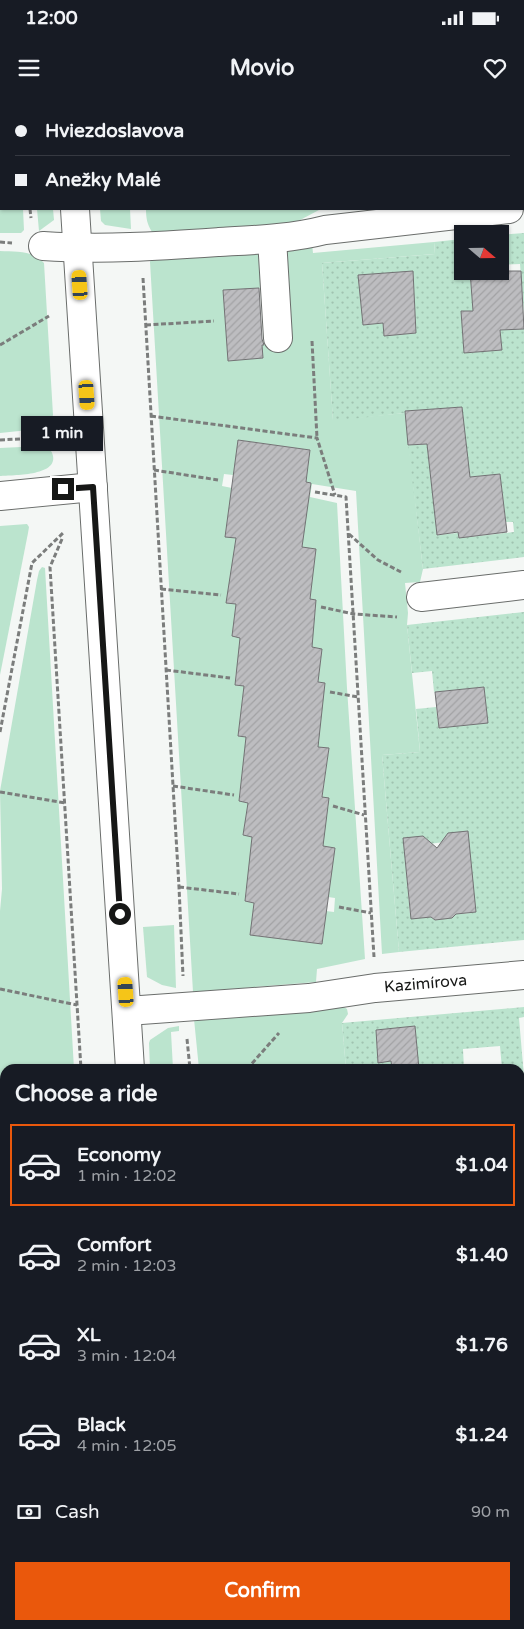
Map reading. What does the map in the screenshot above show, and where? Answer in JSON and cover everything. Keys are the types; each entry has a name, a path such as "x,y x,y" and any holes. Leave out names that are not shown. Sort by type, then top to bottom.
{"street":[{"path":"75,210 130,1064"},
{"path":"43,246 143,248 272,239 306,235 325,230 499,210"},
{"path":"272,239 278,338"},
{"path":"0,496 93,487"},
{"path":"421,597 524,585"},
{"name":"Kazimírova","path":"127,1011 310,998 375,988 524,975"}],"path":[{"path":"143,277 179,887 184,1006 190,1064"},
{"path":"0,346 54,312"},
{"path":"146,325 214,321"},
{"path":"151,416 317,438 335,495"},
{"path":"0,440 61,437"},
{"path":"154,470 218,480"},
{"path":"315,492 346,496 375,988"},
{"path":"66,529 50,567 81,1064"},
{"path":"349,534 378,560 398,571 406,573"},
{"path":"161,589 221,596"},
{"path":"321,607 354,614"},
{"path":"166,670 230,678"},
{"path":"330,692 358,697"},
{"path":"173,786 234,795"},
{"path":"0,792 65,803"},
{"path":"333,806 364,815"},
{"path":"179,887 239,894"},
{"path":"339,907 371,913"},
{"path":"0,989 76,1005"}],"green space":[{"path":"0,210 23,210 24,230 21,233 0,233"},
{"path":"37,210 53,210 54,220 39,231"},
{"path":"100,210 130,210 131,229 105,225 101,221"},
{"path":"146,210 319,210 285,228 159,234 152,232 147,221"},
{"path":"524,233 524,314 520,264 509,265 509,234"},
{"path":"454,240 454,280 471,280 473,311 461,312 464,353 502,350 500,330 524,329 524,557 423,569 408,445 426,444 462,407 406,411 405,413 333,421 322,263 435,254 434,242","holes":["413,271 416,333 384,336 383,323 363,325 359,276","500,474 506,522 513,522 514,532 459,538 458,533 437,535 432,481"]},
{"path":"434,242 435,254 322,263 333,420 405,413 423,569 420,582 405,583 408,613 407,625 420,752 382,755 399,952 382,954 356,491 312,484 310,497 337,503 365,959 317,969 316,982 193,992 150,262 153,254 258,249 262,255 264,289 223,291 228,361 263,358 262,345 267,345 285,249 312,244 313,253","holes":["239,440 310,450 306,482 311,484 309,498 304,497 297,547 316,550 310,599 316,600 315,614 308,613 303,646 322,649 318,682 325,683 309,746 329,748 316,845 335,848 328,897 335,898 334,912 326,911 322,944 250,935 254,903 245,901 246,889 262,838 243,835 248,803 239,801 240,789 250,790 256,738 238,736 244,686 235,685 236,672 251,639 232,636 236,604 227,603 244,539 225,536 232,488 222,486 224,474 233,475"]},
{"path":"0,251 29,254 44,263 53,415 48,428 0,433"},
{"path":"42,446 49,449 53,456 52,463 48,467 41,471 24,475 0,476 0,448"},
{"path":"27,524 29,527 28,533 0,675 0,526"},
{"path":"42,567 45,568 74,1064 0,1064 0,911 2,889 0,791 39,571"},
{"path":"524,612 524,940 399,952 382,755 420,752 416,709 436,707 439,728 488,722 484,687 434,692 432,671 412,673 407,625","holes":["423,836 429,841 429,844 444,842 475,907 471,913 456,914 452,918 435,920 431,917 416,918 410,914 404,843 408,838"]},
{"path":"174,925 176,988 162,985 147,977 143,927"},
{"path":"342,1006 347,1009 348,1014 342,1023 346,1064 198,1064 194,1019"},
{"path":"524,1007 524,1017 519,1018 523,1064 502,1064 500,1046 463,1049 464,1064 419,1064 415,1026 376,1030 378,1062 391,1061 391,1064 346,1064 342,1023"},
{"path":"179,1026 179,1031 171,1032 173,1064 150,1064 150,1040 168,1028"}],"building":[{"path":"413,271 416,333 384,336 383,323 363,325 358,275"},
{"path":"509,271 521,271 524,329 500,330 502,350 464,353 461,311 473,311 471,280 509,280"},
{"path":"259,288 264,345 262,345 263,358 228,361 223,290"},
{"path":"462,407 470,477 500,474 507,532 459,538 458,532 437,535 427,444 408,445 405,411"},
{"path":"238,440 310,450 306,482 311,483 302,547 316,549 310,599 316,600 312,647 322,649 318,682 325,683 318,747 329,748 322,797 329,798 323,846 335,848 322,944 250,935 254,903 245,901 252,837 243,835 248,803 239,801 246,737 238,736 244,686 235,685 240,638 232,636 236,604 226,603 236,538 225,537"},
{"path":"484,687 488,723 439,728 435,692"},
{"path":"468,831 476,912 456,914 452,918 435,920 431,917 411,919 403,838 423,836 437,848 448,833"},
{"path":"415,1026 419,1064 391,1064 391,1061 378,1063 376,1030"}],"route":[{"path":"63,489 93,487 120,914"}]}
